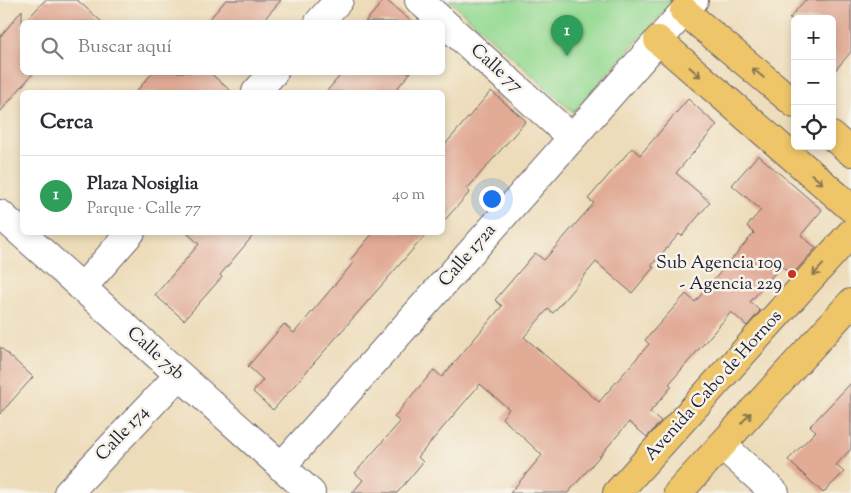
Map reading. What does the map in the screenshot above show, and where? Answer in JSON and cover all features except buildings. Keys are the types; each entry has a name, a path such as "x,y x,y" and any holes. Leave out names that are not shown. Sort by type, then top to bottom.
{"main road":[{"path":"689,5 791,100"},
{"path":"658,40 851,208"},
{"path":"836,139 851,152"},
{"name":"Avenida Cabo de Hornos","path":"617,493 851,234"},
{"path":"678,493 851,303"}],"street":[{"path":"321,20 339,0"},
{"name":"Calle 77","path":"419,0 441,20"},
{"name":"Calle 172a","path":"281,467 689,5"},
{"name":"Calle 77","path":"445,23 572,138"},
{"path":"258,90 271,75"},
{"name":"Calle 75b","path":"0,214 20,232"},
{"name":"Calle 75b","path":"23,235 310,493"},
{"path":"82,288 129,235"},
{"name":"Calle 174","path":"68,493 179,375"},
{"path":"722,445 775,493"}],"green space":[{"path":"449,0 674,0 573,112"}],"place":[{"name":"Plaza Nosiglia","path":"567,56"},
{"name":"Sub Agencia 109 - Agencia 229","path":"792,274"}]}
